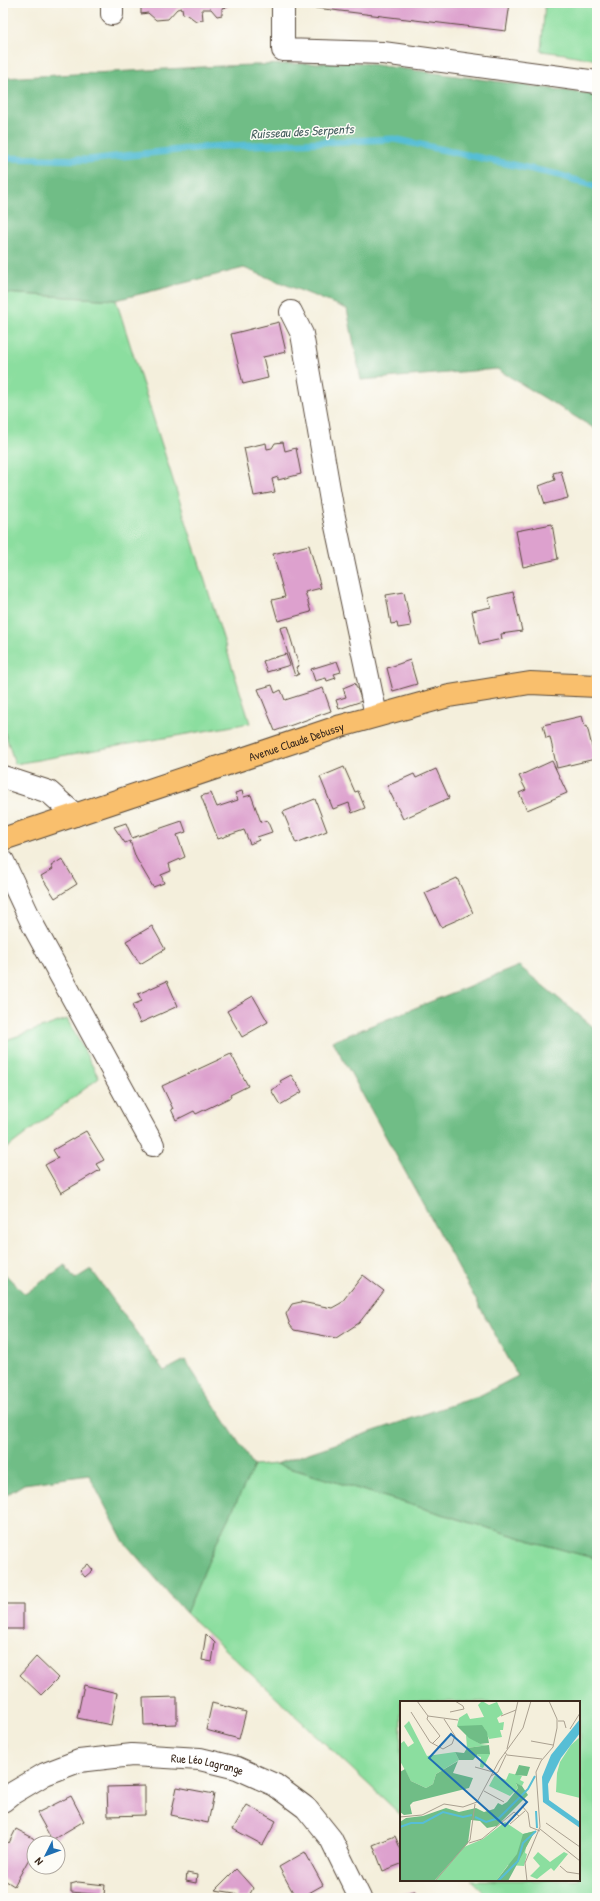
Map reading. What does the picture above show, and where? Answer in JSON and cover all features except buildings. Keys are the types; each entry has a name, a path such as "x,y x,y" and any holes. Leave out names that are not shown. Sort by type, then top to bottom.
{"main road":[{"name":"Avenue Claude Debussy","path":"3,840 376,715 449,696 530,683 597,686"}],"street":[{"path":"283,3 283,50 383,53 597,82"},
{"path":"290,312 302,334 333,512 376,715"},
{"path":"3,777 49,792 75,815"},
{"path":"3,861 34,927 153,1145"},
{"name":"Rue Léo Lagrange","path":"3,1801 44,1774 79,1761 132,1755 200,1759 237,1768 276,1785 306,1808 331,1839 360,1898"}],"green space":[{"path":"545,3 597,3 597,60 541,51"},
{"path":"354,62 597,95 597,430 497,369 361,380 347,309 244,268 116,300 3,293 3,78 221,66"},
{"path":"3,293 116,300 250,723 15,764 3,727"},
{"path":"519,966 597,1030 597,1559 538,1543 276,1464 481,1395 518,1376 333,1041"},
{"path":"67,1019 99,1078 3,1151 3,1041"},
{"path":"65,1265 75,1279 91,1269 164,1371 185,1360 254,1466 219,1537 186,1613 124,1542 89,1475 24,1484 3,1497 3,1272 25,1294"},
{"path":"276,1464 538,1543 597,1559 597,1898 490,1898 472,1881 580,1881 580,1701 400,1701 400,1814 186,1613 219,1537 254,1466"}],"waterway":[{"name":"Ruisseau des Serpents","path":"3,158 87,160 205,147 394,139 559,175 597,187"}]}
